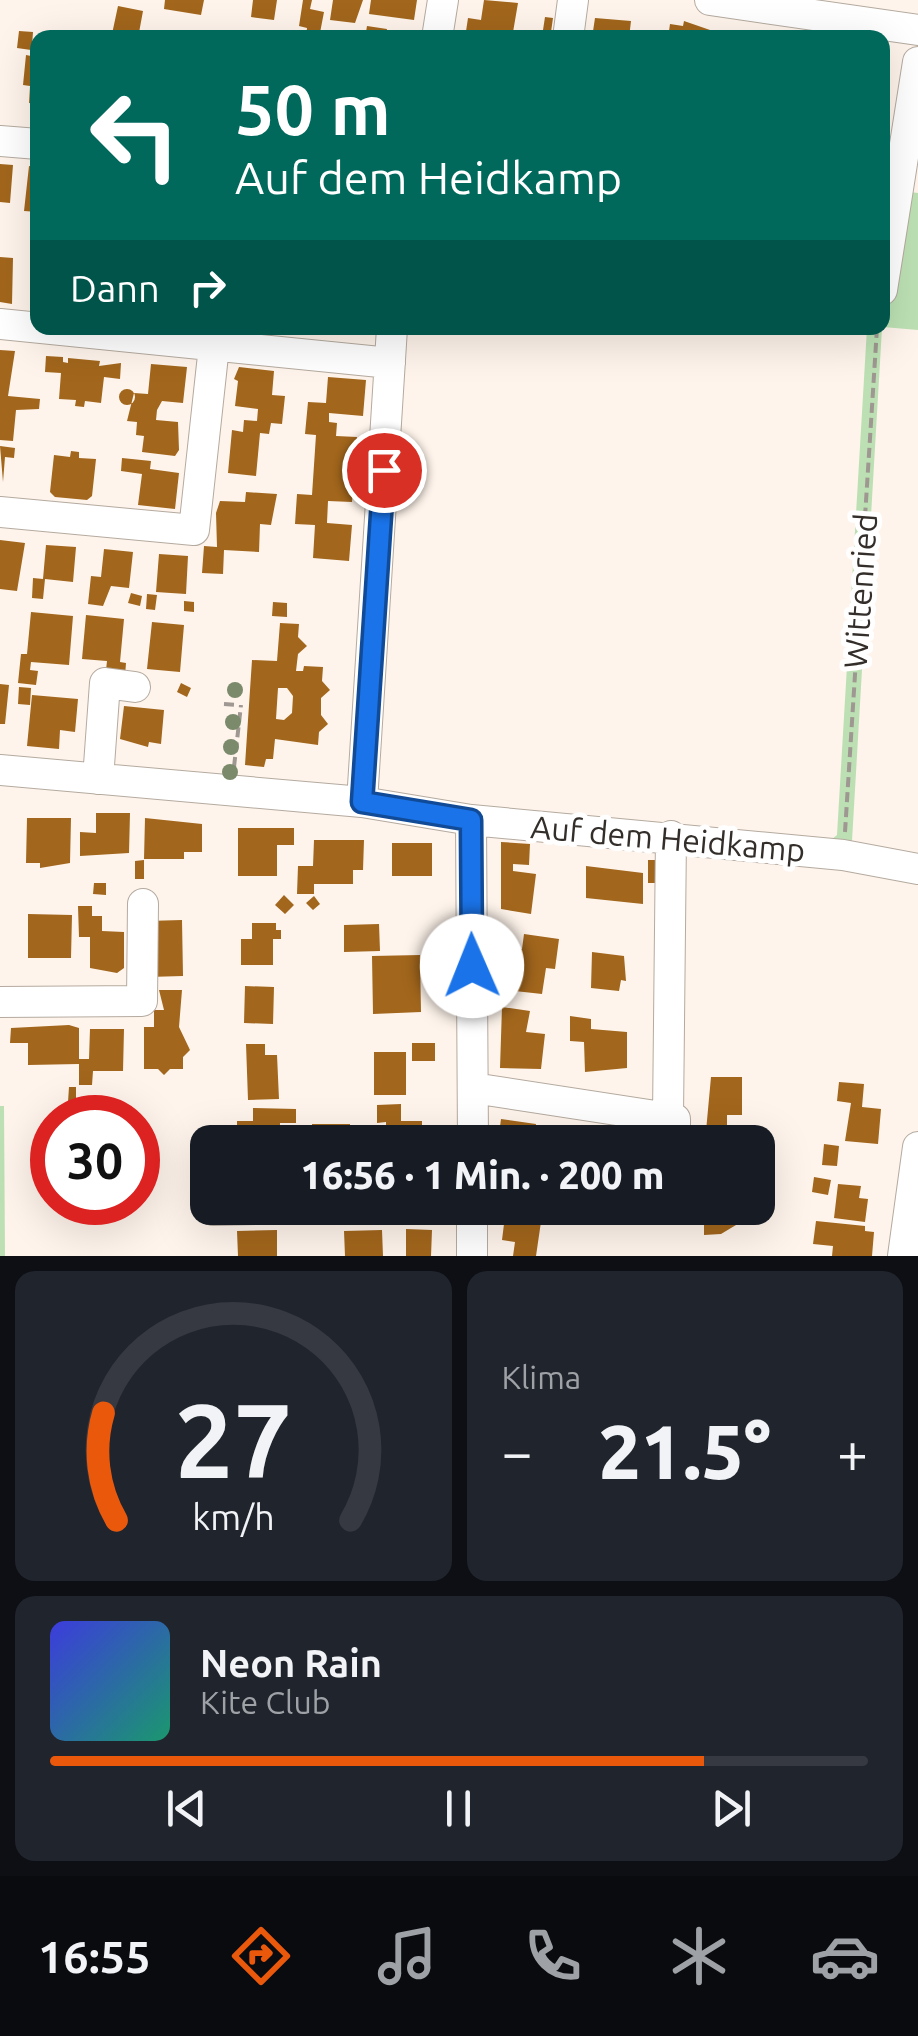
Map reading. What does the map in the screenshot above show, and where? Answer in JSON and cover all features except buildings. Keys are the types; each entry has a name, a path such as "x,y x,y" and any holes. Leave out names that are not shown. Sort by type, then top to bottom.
{"street":[{"path":"438,30 443,0"},
{"path":"569,30 573,0"},
{"path":"710,0 918,30"},
{"path":"890,239 918,62"},
{"path":"0,141 30,143"},
{"path":"0,324 30,327"},
{"path":"107,335 390,363"},
{"path":"362,802 392,335"},
{"path":"0,512 194,530 214,346"},
{"path":"98,779 107,684"},
{"name":"Auf dem Heidkamp","path":"0,770 232,794 362,802 471,820 843,855 918,870"},
{"path":"471,820 473,1125"},
{"path":"671,836 672,1125"},
{"path":"0,1002 142,1001 143,904"},
{"path":"473,1088 648,1125"},
{"path":"903,1256 918,1147"},
{"path":"472,1225 472,1256"}],"path":[{"name":"Wittenried","path":"843,855 877,335"},
{"path":"224,704 240,704 232,794"}],"green space":[{"path":"902,191 918,193 918,330 890,328 890,277"},
{"path":"867,335 882,335 852,841 859,845 679,827 832,839 837,835"},
{"path":"0,1106 4,1106 5,1256 0,1256"}],"route":[{"path":"384,470 362,802 372,808 471,820 472,966"}]}
